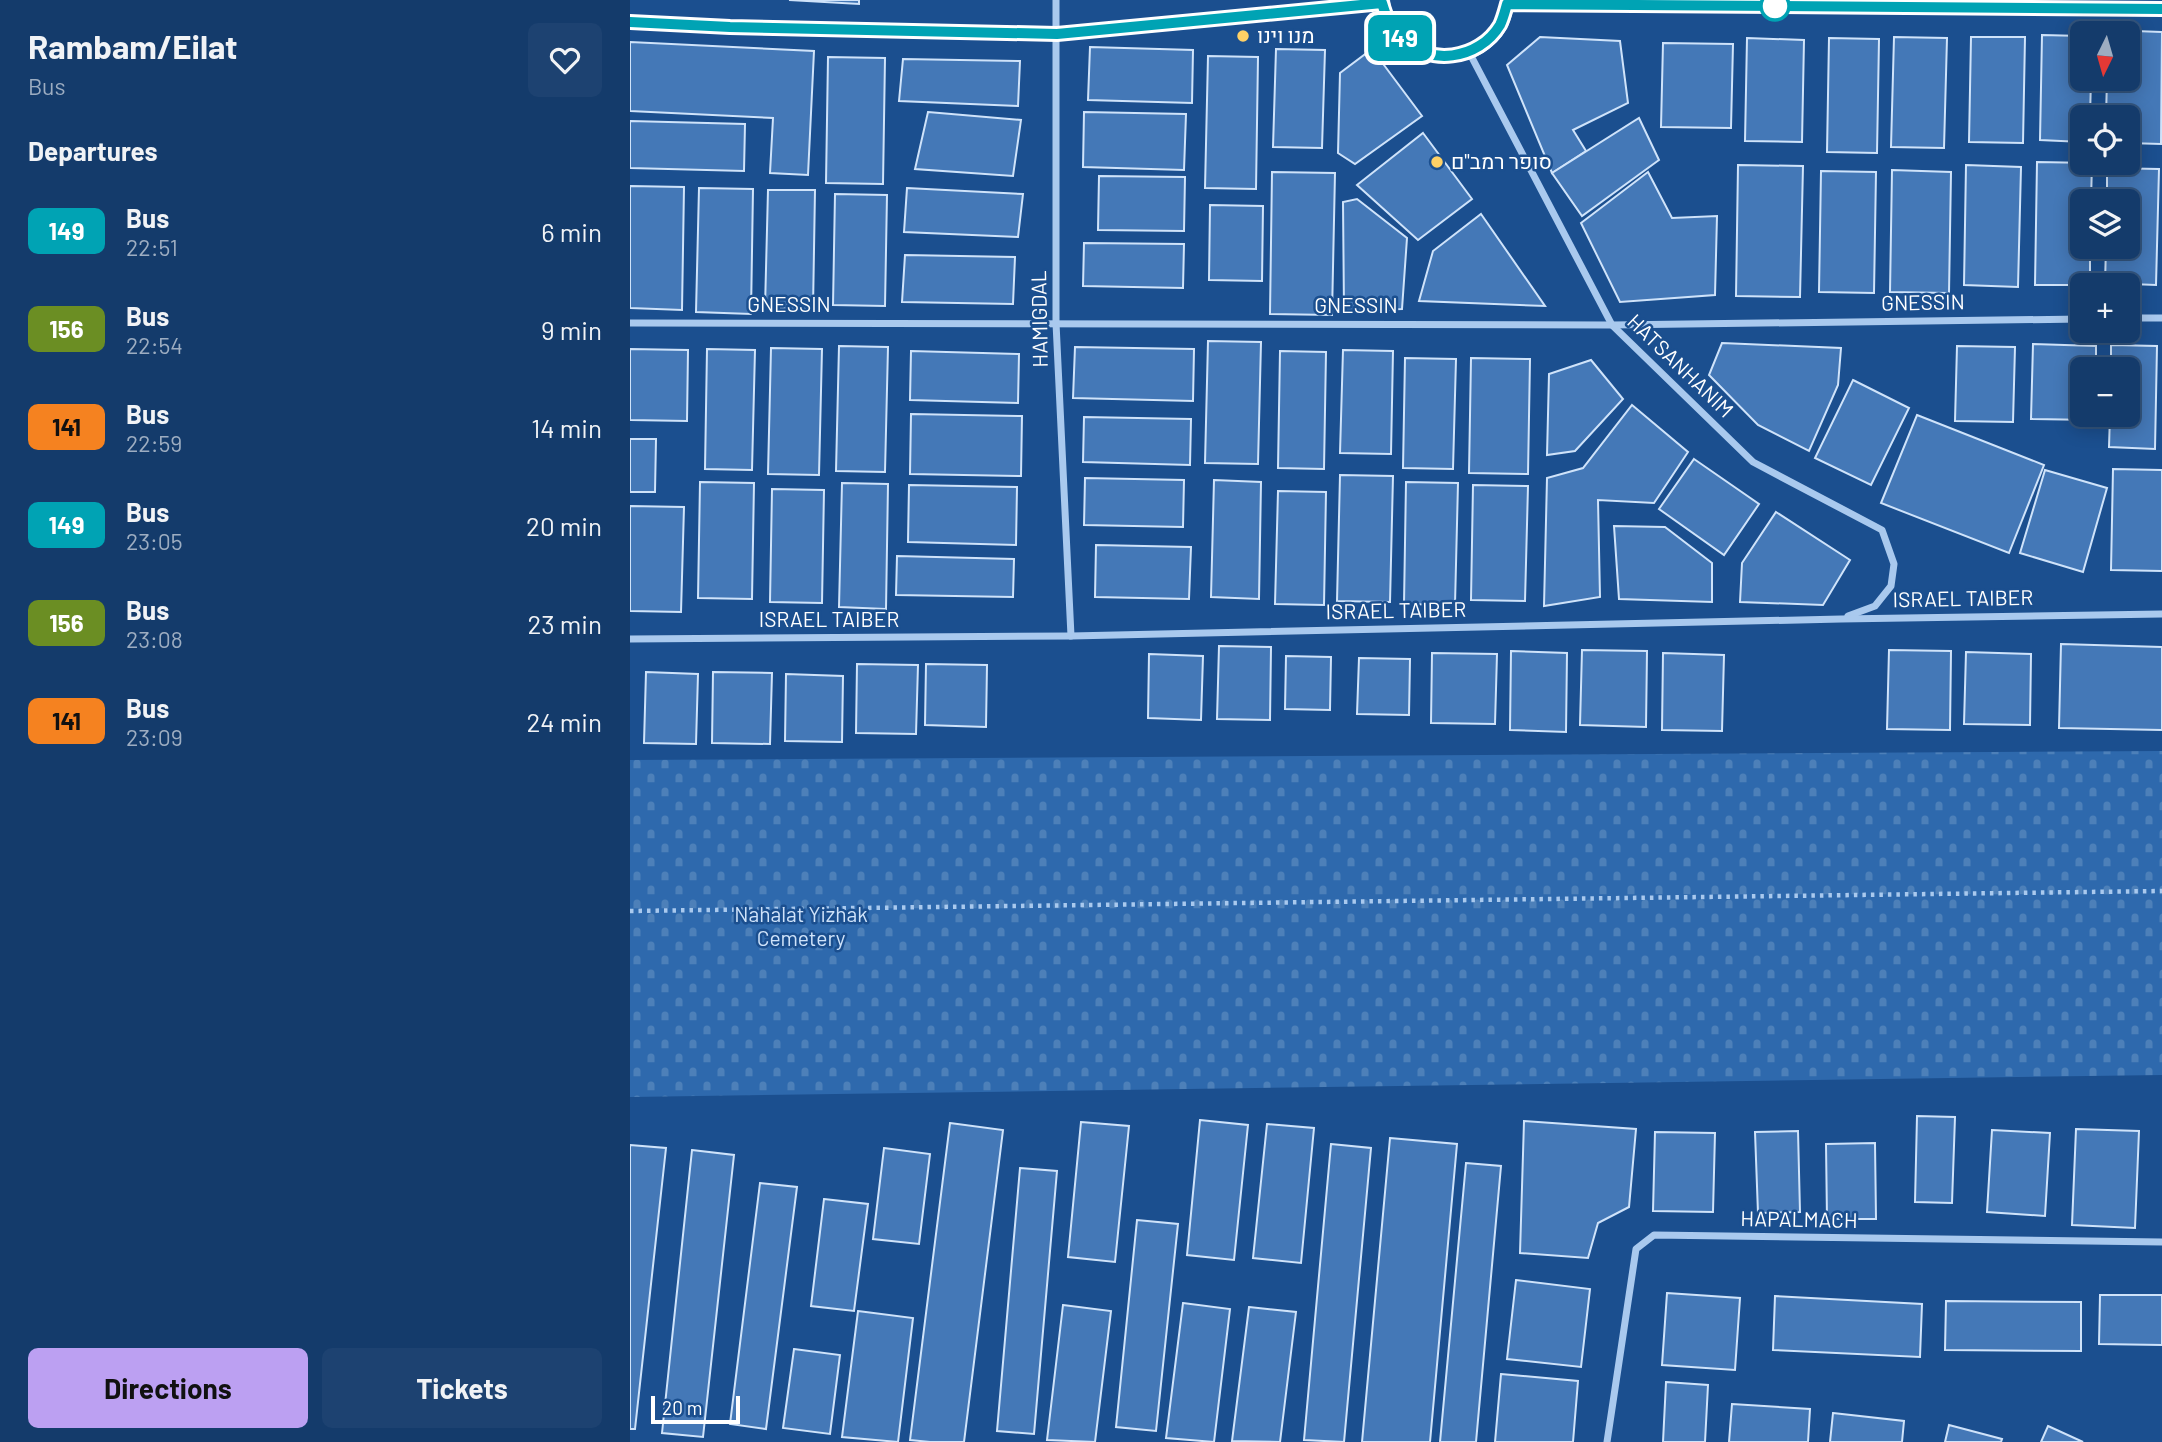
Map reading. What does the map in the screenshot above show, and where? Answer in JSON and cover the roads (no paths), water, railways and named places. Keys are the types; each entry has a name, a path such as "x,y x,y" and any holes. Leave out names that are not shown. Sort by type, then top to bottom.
{"street":[{"name":"HAMIGDAL","path":"1056,0 1056,323 1071,636"},
{"path":"630,22 730,27 1057,34 1382,1 1388,21 1398,37 1413,49 1450,57 1469,52 1487,41 1500,24 1507,2 1997,4 2162,9"},
{"name":"HATSANHANIM","path":"1469,52 1612,325 1753,462 1882,530 1894,564 1891,586 1875,606 1841,619"},
{"path":"2140,318 2162,318"},
{"name":"GNESSIN","path":"630,323 1612,325 2070,319"},
{"name":"ISRAEL TAIBER","path":"630,639 1071,636 2162,614"},
{"name":"HAPALMACH","path":"1607,1442 1636,1249 1654,1235 2162,1242"}],"place":[{"name":"מנו וינו","path":"1243,36"},
{"name":"סופר רמב\"ם","path":"1437,162"}],"park label":[{"name":"Nahalat Yizhak Cemetery","path":"801,927"}]}
